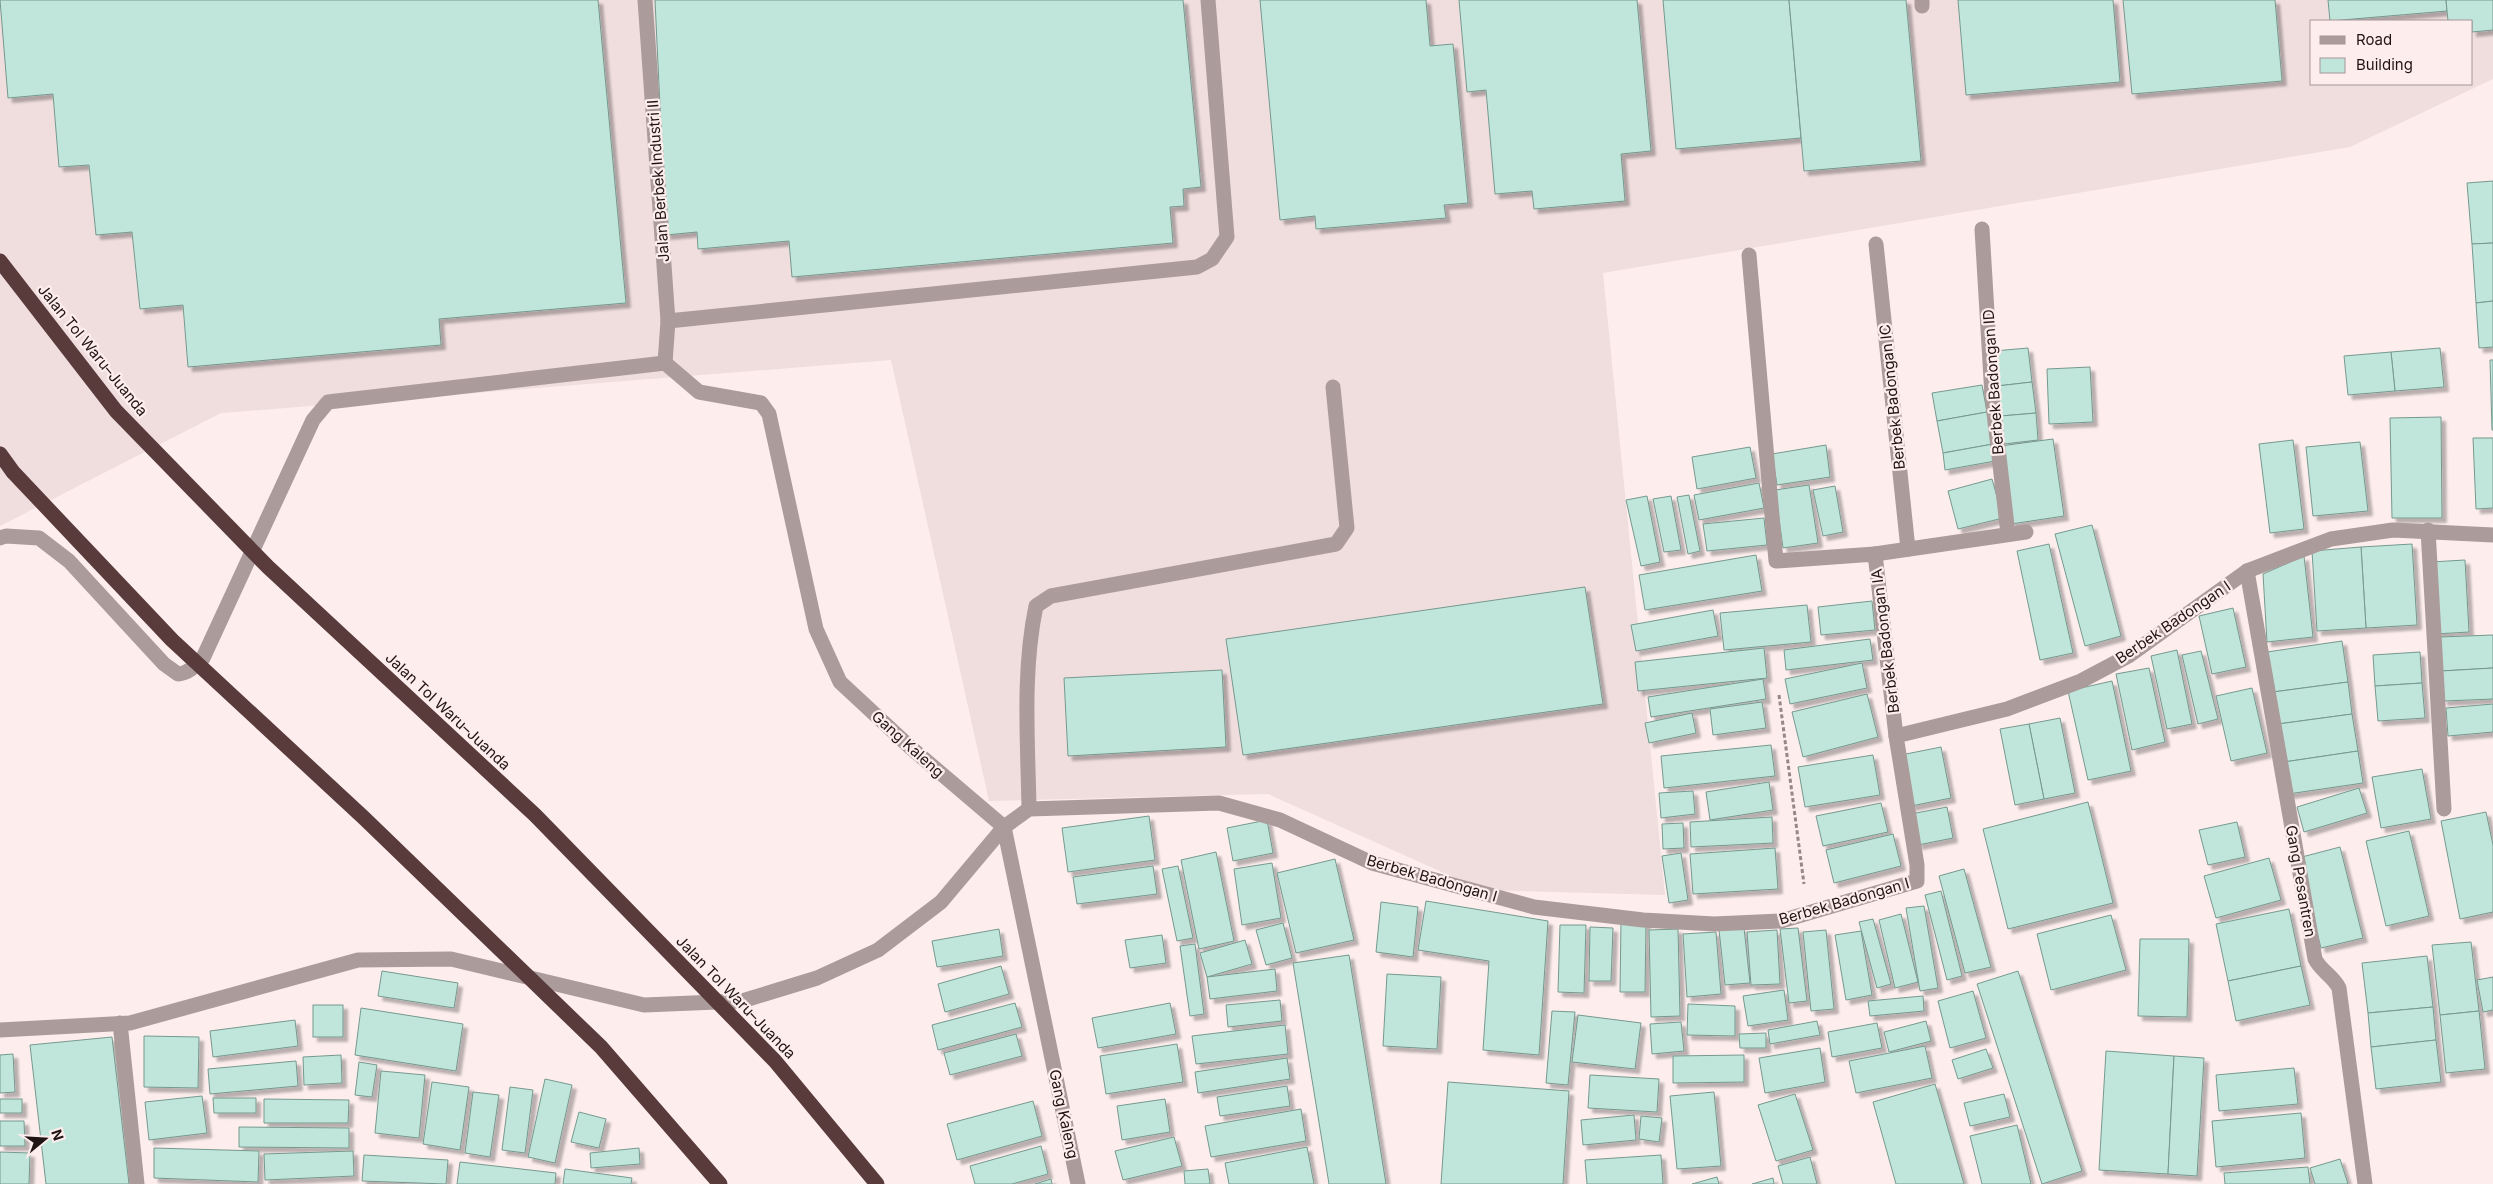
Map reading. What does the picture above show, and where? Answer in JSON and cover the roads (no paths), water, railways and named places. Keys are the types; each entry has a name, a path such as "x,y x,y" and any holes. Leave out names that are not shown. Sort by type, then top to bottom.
{"highway":[{"name":"Jalan Tol Waru–Juanda","path":"0,261 116,411 268,567 535,815 775,1061 877,1184"},
{"path":"0,454 14,472 172,640 364,818 601,1047 720,1184"}],"street":[{"name":"Jalan Berbek Industri II","path":"645,0 668,320 665,363"},
{"path":"668,320 1197,267 1212,259 1227,237 1208,0"},
{"name":"Berbek Badongan ID","path":"1982,229 1992,396 2008,534"},
{"name":"Berbek Badongan IC","path":"1876,244 1908,549"},
{"name":"Berbek Badongan IA","path":"1749,255 1776,561 1875,554 1896,736"},
{"path":"0,538 6,536 39,538 69,561 164,664 178,674 189,672 203,658 314,420 328,402 665,363"},
{"name":"Gang Kaleng","path":"665,363 699,392 761,403 770,414 816,629 840,682 910,747 1004,827 1078,1184"},
{"path":"0,1030 120,1023 140,1020 358,960 451,959 644,1005 742,1001 817,978 878,950 941,902 1004,827 1028,809 1028,698 1032,625 1036,606 1051,596 1336,544 1347,528 1333,387"},
{"name":"Berbek Badongan I","path":"1028,809 1219,803 1280,820 1372,863 1534,907 1643,920 1714,924 1781,922 1917,881 1917,865 1896,736 2007,710 2081,681 2130,655 2247,571 2331,539 2393,530 2493,534"},
{"path":"2428,530 2444,809"},
{"path":"1875,554 2026,532"},
{"name":"Gang Pesantren","path":"2247,571 2315,959 2319,968 2335,980 2339,988 2365,1184"},
{"path":"120,1023 137,1184"}]}
